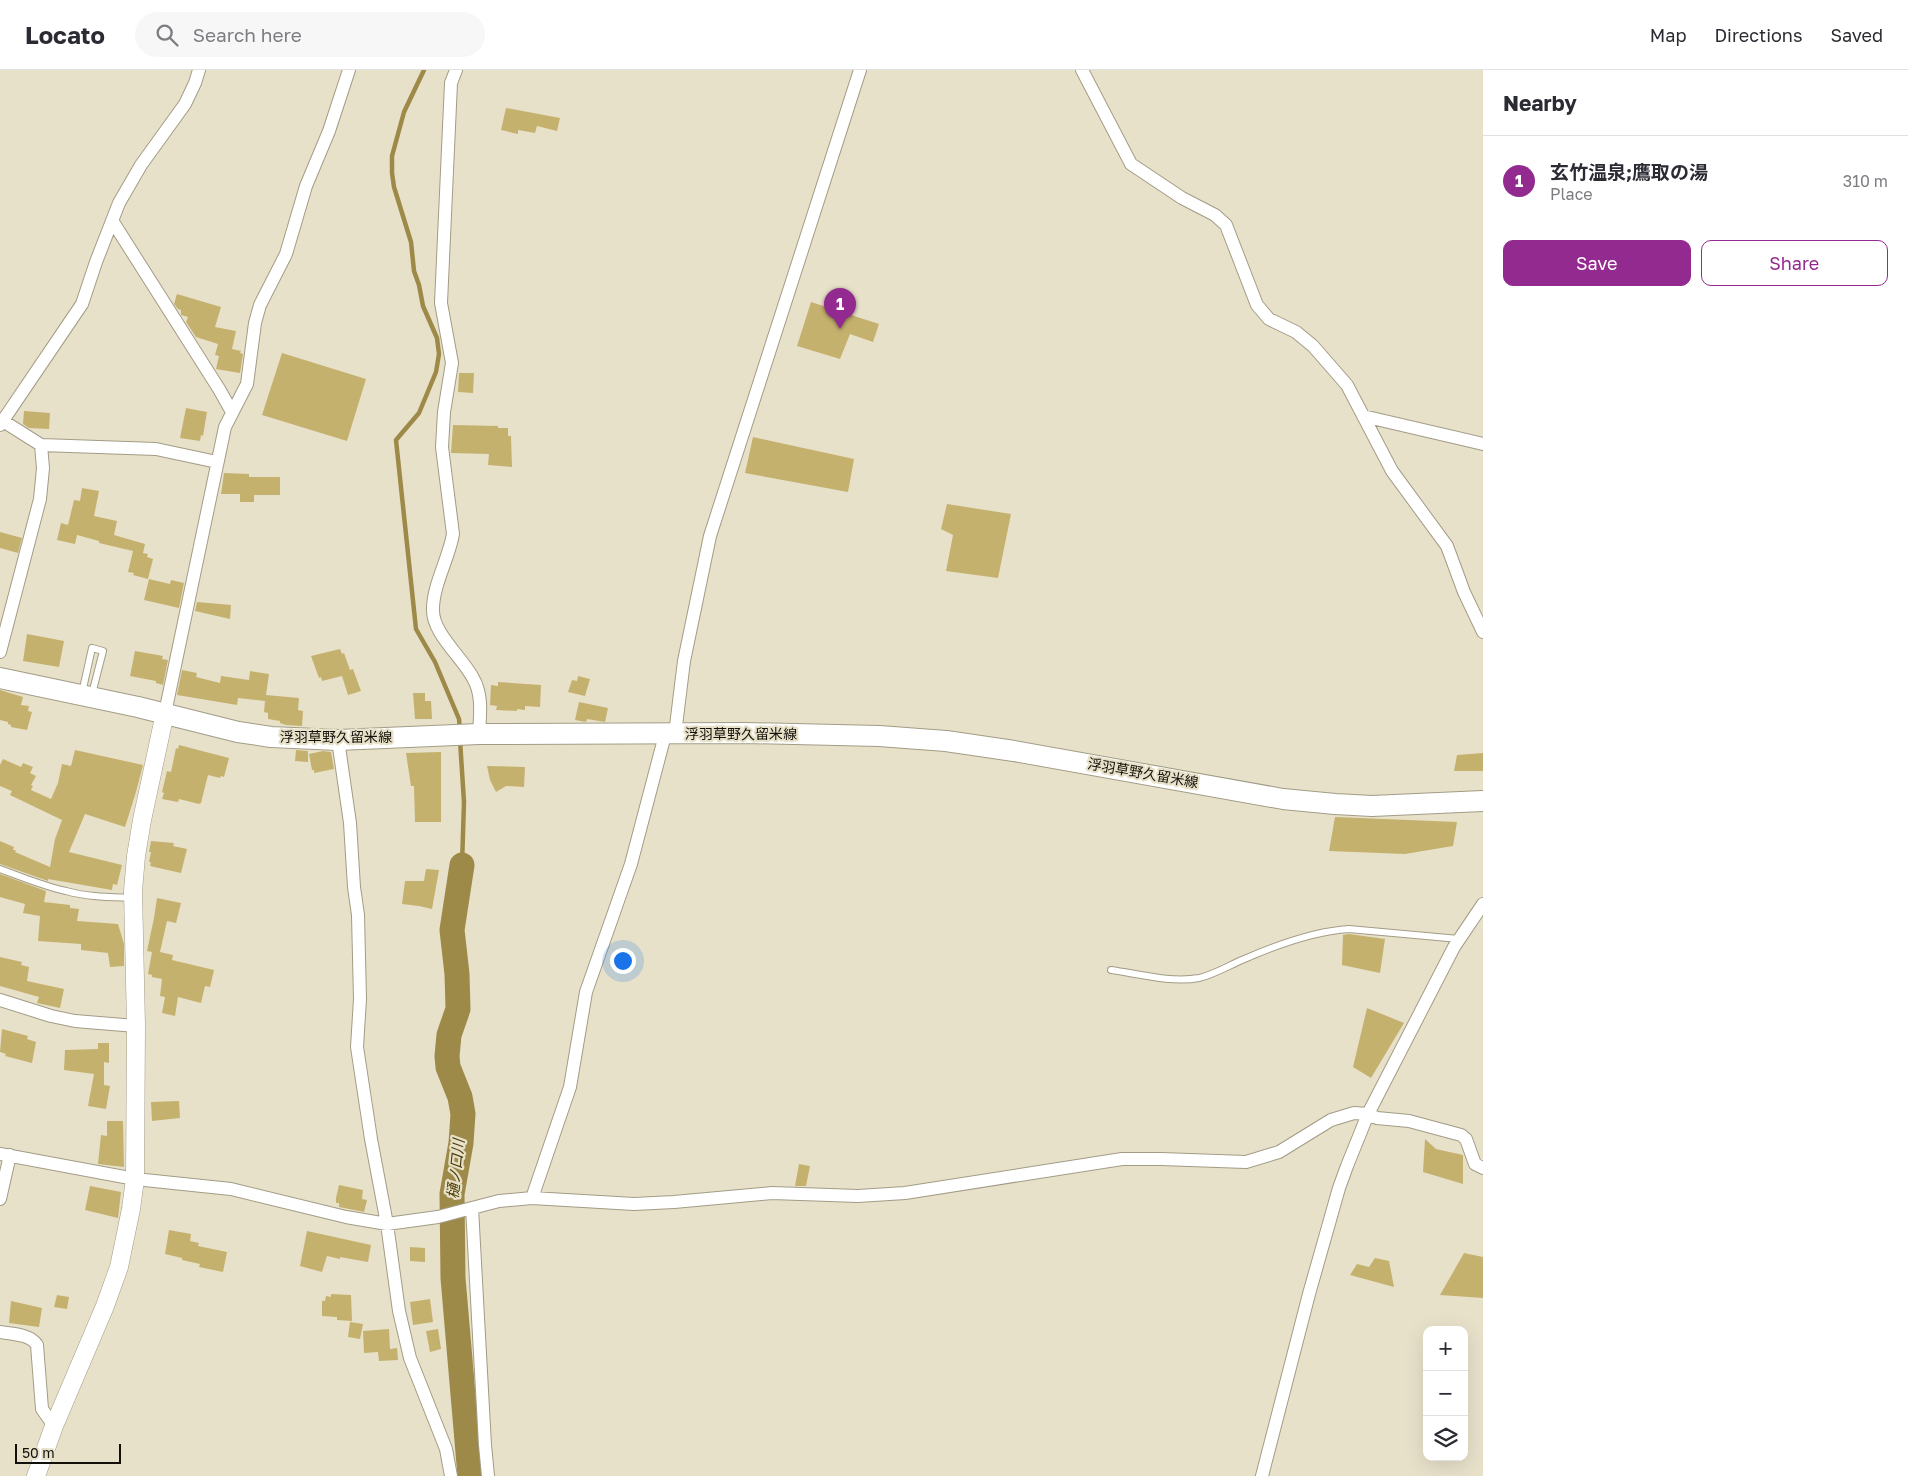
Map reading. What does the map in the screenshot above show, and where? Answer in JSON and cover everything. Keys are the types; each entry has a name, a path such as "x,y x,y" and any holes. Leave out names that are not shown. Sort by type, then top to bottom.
{"main road":[{"name":"浮羽草野久留米線","path":"0,678 165,713 238,732 271,737 338,740 476,734 816,734 879,736 946,741 1056,758 1292,800 1372,806 1483,801"}],"street":[{"path":"198,70 195,83 184,104 141,165 119,203 82,304 1,423 41,445 156,449 217,462"},
{"path":"36,1476 54,1426 105,1306 119,1268 131,1209 135,1179 136,1026 133,898 139,838 217,462 225,427 247,384 255,324 260,305 286,254 306,186 330,131 349,70"},
{"path":"456,70 451,83 441,303 452,363 444,412 442,447 453,534 435,595 433,609 434,620 439,630 474,678 481,706 476,734"},
{"path":"532,1198 570,1087 586,992 632,864 670,735 710,536 860,70"},
{"path":"1082,70 1131,164 1182,198 1215,215 1226,224 1258,305 1269,319 1296,332 1314,346 1347,385 1392,471 1447,546 1464,592 1483,632"},
{"path":"113,222 232,412"},
{"path":"1363,416 1483,444"},
{"path":"0,652 40,499 41,445"},
{"path":"338,740 350,823 354,887 358,915 360,999 358,1048 371,1139 399,1311 410,1358 446,1449 451,1476"},
{"path":"1262,1476 1339,1188 1368,1114 1459,939 1483,904"},
{"path":"0,1000 51,1016 75,1021 136,1026"},
{"path":"0,1199 5,1155 135,1179 231,1189 346,1217 386,1224 438,1217 498,1201 532,1198 634,1204 772,1193 881,1196 1114,1160 1162,1159 1246,1162 1279,1152 1331,1120 1354,1114 1368,1114 1377,1118 1409,1121 1461,1136 1466,1139 1475,1164 1483,1168"},
{"path":"468,1209 488,1476"},
{"path":"0,1332 26,1337 34,1341 37,1346 42,1409 54,1426"}],"lane":[{"path":"92,648 103,651 86,696 92,648"},
{"path":"0,869 42,885 68,892 92,896 133,898"},
{"path":"1111,970 1165,978 1184,979 1201,977 1274,946 1336,930 1349,929 1459,939"}],"building":[{"path":"506,108 560,118 557,131 537,126 535,133 518,130 518,134 501,130"},
{"path":"177,294 221,307 215,327 236,331 232,349 241,351 240,353 243,354 240,373 216,369 219,356 215,355 218,344 196,337 186,322 188,317 181,315 181,310 174,304"},
{"path":"811,302 879,324 873,342 850,334 840,359 797,346"},
{"path":"282,353 366,379 347,441 262,415"},
{"path":"459,373 474,373 473,393 458,392"},
{"path":"186,408 207,412 203,436 201,435 200,441 180,438"},
{"path":"24,411 50,413 49,429 29,428 23,424"},
{"path":"453,425 508,428 508,436 511,436 512,467 488,465 489,454 451,453"},
{"path":"753,437 854,459 848,492 745,473"},
{"path":"224,473 249,474 249,477 280,477 280,495 254,495 254,502 240,502 240,494 221,494"},
{"path":"82,488 99,491 94,516 117,521 114,535 145,544 143,553 148,554 147,557 153,559 148,579 128,572 133,551 99,543 99,541 77,535 75,544 57,540 61,523 68,525 74,500 80,501"},
{"path":"947,504 1011,514 998,578 946,571 953,535 941,529"},
{"path":"0,532 22,538 18,553 0,548"},
{"path":"149,579 170,584 171,580 184,583 179,608 144,600"},
{"path":"197,602 231,605 230,619 195,611"},
{"path":"27,634 64,641 59,667 23,661"},
{"path":"340,649 342,654 344,653 350,670 353,669 361,691 348,695 342,676 322,681 321,677 319,678 311,656"},
{"path":"135,651 163,656 162,659 168,660 163,685 156,683 156,681 130,676"},
{"path":"182,670 197,673 196,677 220,683 221,676 249,680 250,671 269,674 266,695 299,698 298,710 303,711 302,726 286,725 280,723 280,721 268,719 268,713 264,712 265,701 238,698 237,705 177,695"},
{"path":"578,676 590,679 585,696 568,692 572,680 577,681"},
{"path":"498,682 541,685 540,707 525,706 525,710 517,709 517,711 496,710 497,706 490,705 491,685 498,686"},
{"path":"0,690 23,697 21,705 29,706 28,711 32,712 27,730 11,727 8,722 0,720"},
{"path":"413,693 425,693 425,701 431,701 432,719 415,719"},
{"path":"579,702 608,708 605,722 587,719 586,722 575,720"},
{"path":"179,745 229,758 224,777 208,775 201,803 199,804 179,799 178,802 162,799 167,771 171,772 176,748 178,749"},
{"path":"75,750 143,765 125,827 85,814 69,852 122,865 117,885 113,884 112,890 48,879 48,881 0,864 0,841 14,847 13,850 16,850 15,852 50,867 55,839 62,820 10,795 12,791 0,786 0,765 3,759 21,767 23,763 33,767 30,773 36,776 31,785 33,786 31,790 51,799 58,783 62,764 71,766"},
{"path":"296,750 308,751 308,762 295,761"},
{"path":"323,751 331,752 334,769 314,773 309,754"},
{"path":"441,752 441,822 415,822 414,786 411,786 406,753"},
{"path":"1483,753 1483,771 1454,771 1457,755"},
{"path":"487,766 525,767 524,787 506,786 496,792 490,780"},
{"path":"1335,817 1457,822 1453,846 1405,854 1329,851"},
{"path":"151,841 174,843 173,846 187,849 181,873 150,866 151,852 149,852"},
{"path":"426,869 439,870 432,909 402,904 405,881 424,881"},
{"path":"0,874 46,891 44,902 70,905 70,908 79,909 77,921 118,924 124,944 124,966 110,967 108,953 81,950 81,944 38,941 40,916 23,913 25,904 0,897"},
{"path":"157,898 181,903 176,923 167,921 160,952 173,955 172,960 214,970 210,987 205,986 201,1003 178,997 175,1016 162,1013 165,997 160,996 162,979 148,974 152,952 147,951"},
{"path":"1349,934 1385,939 1380,973 1342,965 1343,935"},
{"path":"0,957 22,962 21,965 29,967 27,981 64,989 60,1008 37,1003 39,997 0,986"},
{"path":"1367,1008 1404,1023 1371,1078 1353,1067"},
{"path":"2,1029 28,1036 27,1039 36,1042 32,1063 5,1056 6,1054 0,1052"},
{"path":"98,1043 109,1043 109,1063 104,1062 104,1085 110,1086 106,1109 88,1106 94,1074 64,1070 65,1050 98,1049"},
{"path":"179,1101 180,1118 152,1121 151,1102"},
{"path":"107,1121 123,1121 124,1167 98,1164 101,1135 107,1136"},
{"path":"1425,1139 1436,1149 1463,1155 1463,1184 1423,1172"},
{"path":"799,1164 810,1166 806,1186 795,1186"},
{"path":"339,1185 363,1190 362,1199 367,1200 364,1212 339,1207 339,1203 336,1203 336,1198"},
{"path":"90,1186 121,1192 118,1218 85,1210"},
{"path":"169,1230 191,1234 190,1241 199,1243 198,1246 227,1252 223,1272 199,1267 200,1264 165,1254"},
{"path":"307,1231 371,1245 368,1262 327,1256 322,1272 300,1266"},
{"path":"410,1247 425,1248 425,1262 410,1261"},
{"path":"1464,1253 1483,1257 1483,1298 1440,1295"},
{"path":"1375,1258 1389,1261 1394,1287 1350,1275 1357,1264 1369,1267"},
{"path":"331,1294 351,1295 352,1321 322,1316 322,1301 325,1301 326,1296 331,1297"},
{"path":"57,1295 69,1297 67,1309 54,1307"},
{"path":"430,1299 433,1322 413,1325 410,1302"},
{"path":"11,1301 42,1308 39,1327 9,1323"},
{"path":"350,1322 363,1324 360,1339 348,1337"},
{"path":"389,1329 390,1349 397,1348 398,1360 379,1361 378,1352 364,1353 363,1331"},
{"path":"438,1329 441,1349 430,1352 426,1331"}],"waterway":[{"path":"424,70 404,112 392,156 392,173 394,187 411,242 414,271 423,306 437,338 439,354 436,372 419,413 396,440 416,629 435,662 459,719 460,730"},
{"path":"460,740 464,802 462,865"},
{"name":"樋ノ口川","path":"462,865 452,930 457,974 458,1009 449,1035 447,1056 448,1067 460,1097 463,1114 461,1143 452,1194 453,1278 470,1476"}],"place":[{"name":"玄竹温泉;鷹取の湯","path":"840,329"}]}
